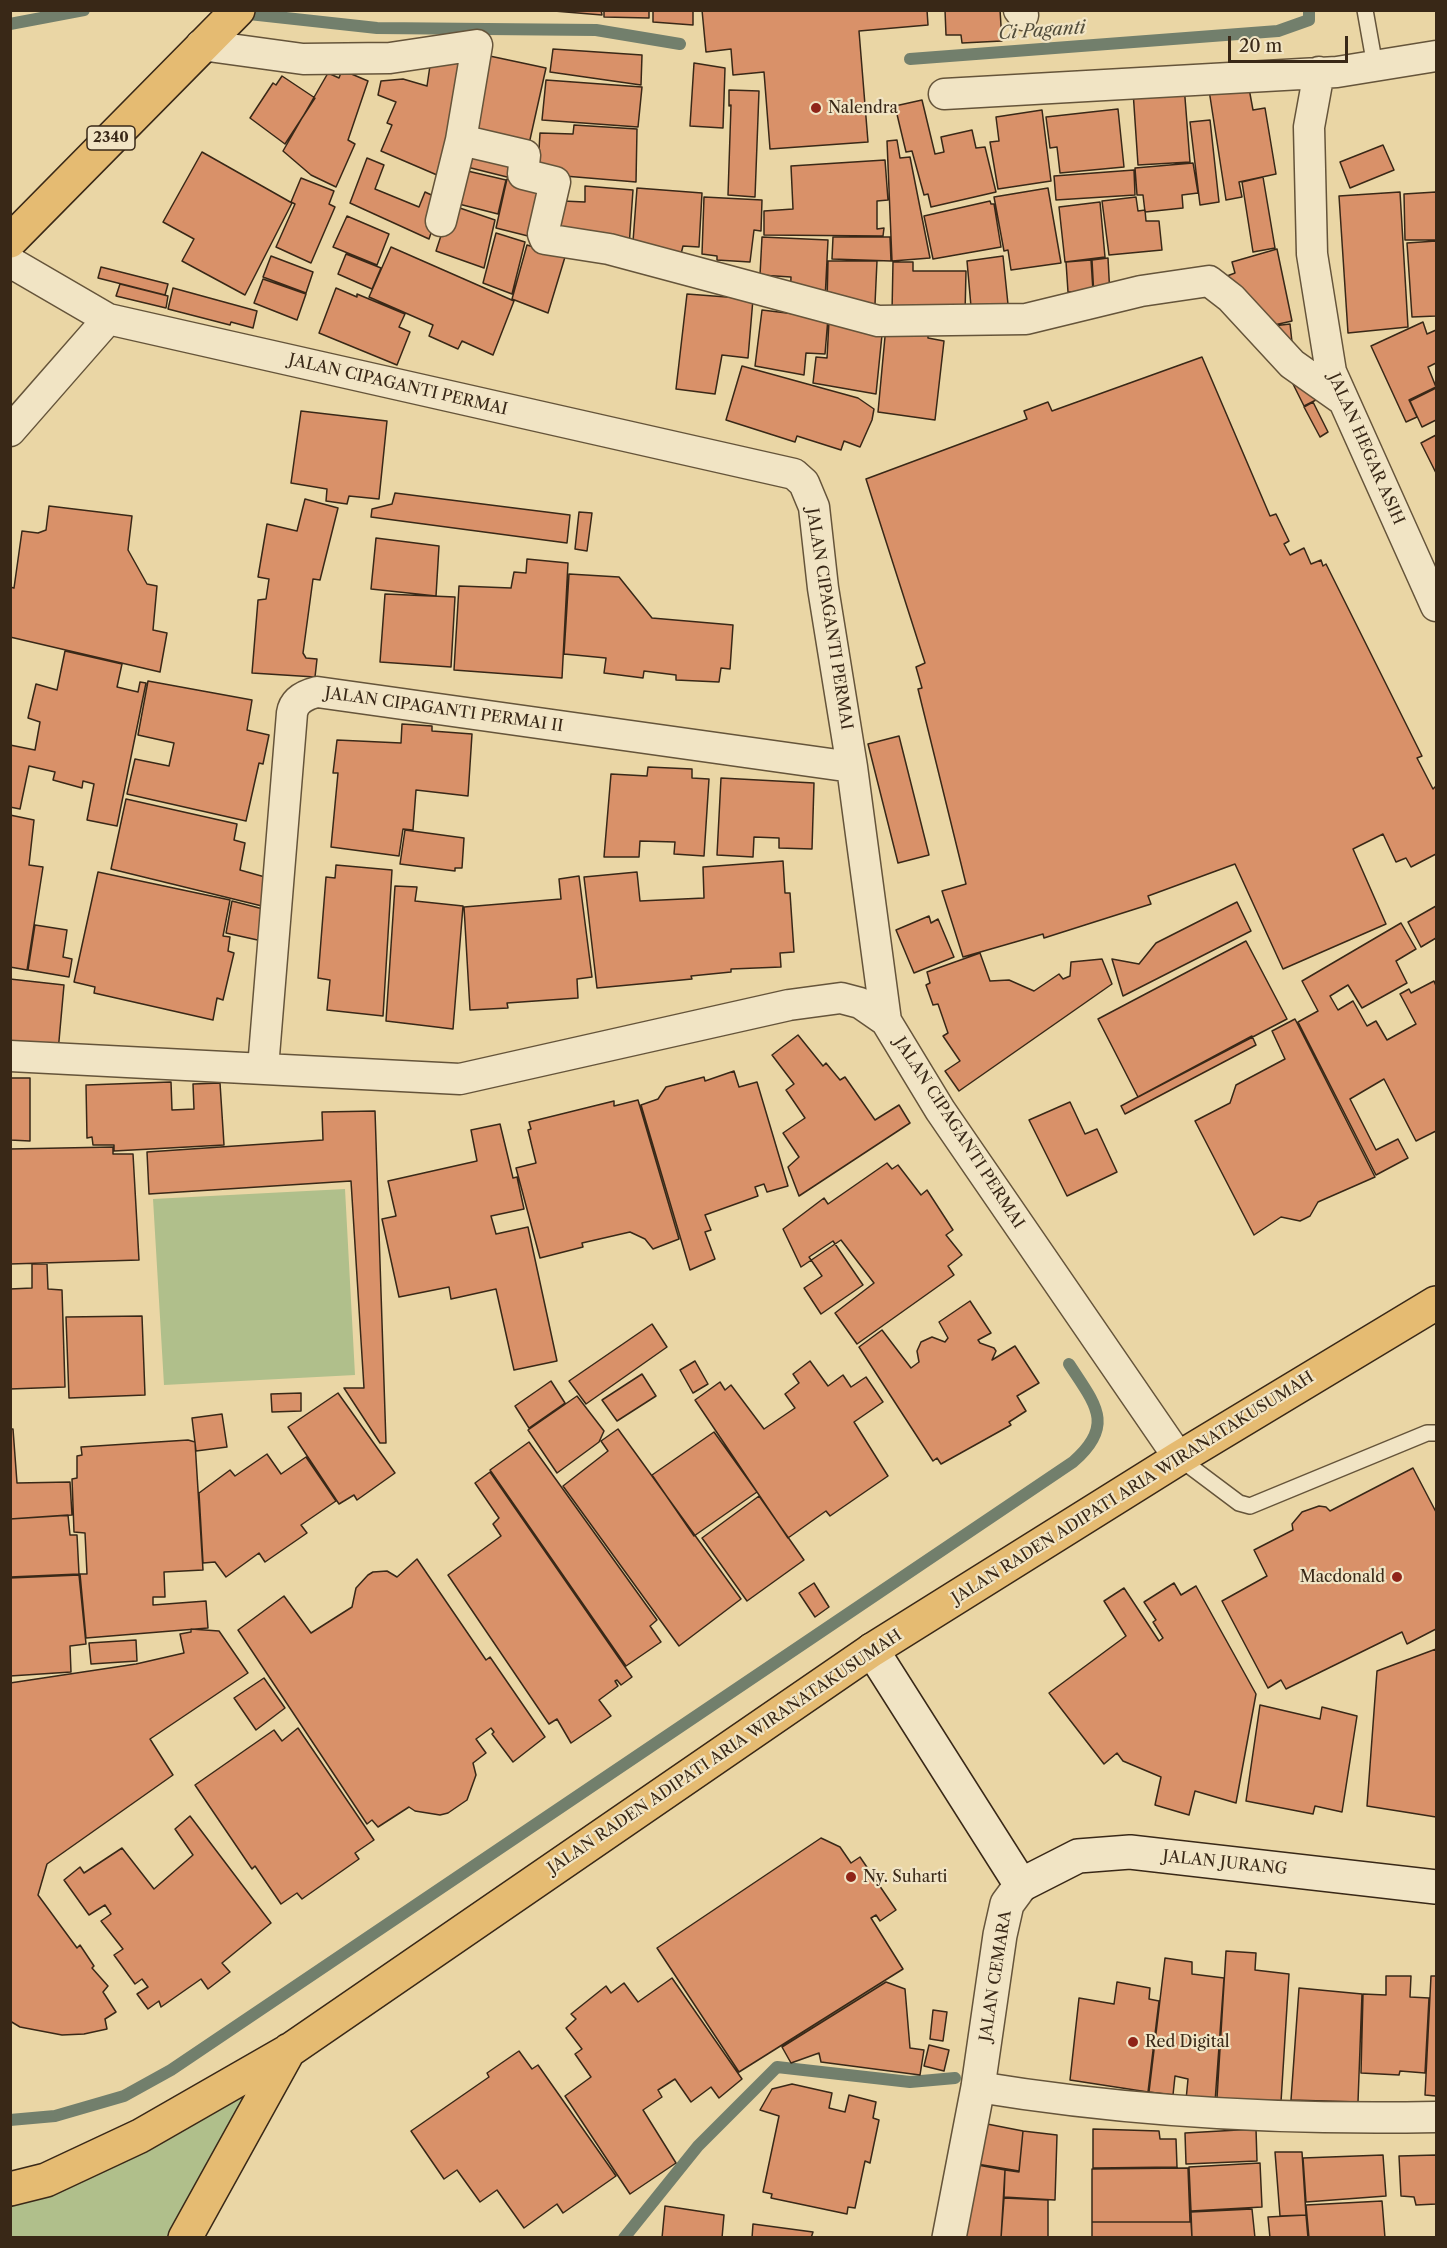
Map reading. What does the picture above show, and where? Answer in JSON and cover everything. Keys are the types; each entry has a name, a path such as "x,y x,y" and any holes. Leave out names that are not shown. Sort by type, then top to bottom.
{"main road":[{"name":"2340","path":"10,241 238,10"},
{"name":"JALAN RADEN ADIPATI ARIA WIRANATAKUSUMAH","path":"10,2189 46,2180 140,2136 290,2050 872,1650 1179,1458 1437,1304"},
{"path":"872,1650 1021,1885"},
{"name":"JALAN JURANG","path":"1021,1885 1078,1856 1130,1852 1437,1887"},
{"name":"JALAN CEMARA","path":"949,2238 978,2087 1000,1935 1007,1904 1021,1885"},
{"path":"185,2238 290,2050"}],"street":[{"path":"206,40 314,59 390,58 477,45 461,140 441,221"},
{"path":"944,94 1337,72 1437,56"},
{"name":"JALAN HEGAR ASIH","path":"1318,72 1309,127 1312,254 1331,372 1437,606"},
{"path":"461,140 525,154 523,174 555,182 543,234 545,238 609,249 878,321 1026,319 1141,291 1209,281 1231,298 1292,364 1343,400"},
{"name":"JALAN CIPAGANTI PERMAI","path":"10,262 108,319 794,474 804,483 814,507 823,588 852,767 886,1021 940,1110 1179,1458"},
{"path":"10,431 108,319"},
{"name":"JALAN CIPAGANTI PERMAI II","path":"263,1068 293,708 306,695 317,692 852,767"},
{"path":"10,1056 460,1079 789,1005 841,998 860,1003 886,1021"},
{"path":"978,2087 1063,2101 1151,2110 1366,2118 1437,2117"}],"lane":[{"path":"1365,10 1375,66"},
{"path":"1179,1458 1239,1503 1250,1506 1427,1433 1437,1433"}],"green space":[{"path":"345,1189 355,1375 164,1385 153,1199"},
{"path":"252,2086 167,2237 11,2238 11,2178"}],"building":[{"path":"542,10 601,10 602,15"},
{"path":"604,10 649,10 649,18 604,17"},
{"path":"653,10 693,10 693,25 653,22"},
{"name":"Nalendra","path":"702,10 927,10 928,25 859,31 868,142 770,149 764,72 733,75 731,49 706,52"},
{"path":"945,10 1000,10 1002,41 962,43 961,35 946,35"},
{"path":"553,49 642,55 641,85 550,72"},
{"path":"485,55 546,68 527,153 466,139"},
{"path":"460,58 444,178 381,151 392,125 387,123 396,102 378,95 381,81 403,79 427,86 431,59"},
{"path":"694,63 725,68 723,128 690,126"},
{"path":"342,70 368,81 348,140 355,144 336,187 311,175 283,151 328,73 339,78"},
{"path":"282,76 315,98 285,144 250,118 273,83 276,85"},
{"path":"546,80 642,87 638,127 542,120"},
{"path":"1248,83 1253,110 1265,108 1276,174 1239,182 1242,197 1226,200 1209,90"},
{"path":"1184,85 1190,162 1138,165 1133,91"},
{"path":"729,90 759,91 755,197 728,195 731,105 729,106"},
{"path":"922,100 935,154 944,152 941,137 972,130 976,148 985,147 996,192 931,207 928,194 924,195 912,151 906,152 895,106"},
{"path":"1118,109 1124,167 1060,173 1057,147 1050,148 1046,117"},
{"path":"1042,110 1051,181 998,189 990,142 999,141 996,117"},
{"path":"1210,120 1219,202 1200,205 1190,122"},
{"path":"574,125 637,129 636,182 529,173 539,150 540,133 573,134"},
{"path":"897,140 900,158 910,157 930,258 892,261 887,141"},
{"path":"464,144 524,157 519,180 459,165"},
{"path":"1383,145 1394,170 1350,188 1340,162"},
{"path":"202,152 292,203 245,295 182,261 194,239 163,222"},
{"path":"367,158 384,165 375,189 419,207 425,192 442,200 429,239 350,203"},
{"path":"885,160 888,200 877,201 877,229 884,228 883,236 764,235 764,211 793,209 791,166"},
{"path":"1193,163 1198,193 1182,195 1183,208 1145,212 1143,195 1137,195 1135,168"},
{"path":"459,169 506,180 498,214 451,202"},
{"path":"1134,170 1135,195 1056,200 1054,176"},
{"path":"1263,177 1275,248 1253,252 1242,182"},
{"path":"301,178 334,191 329,204 335,207 311,263 276,247 295,204 291,202"},
{"path":"507,179 549,189 536,238 496,228"},
{"path":"585,186 633,190 629,247 560,239 563,201 585,202"},
{"path":"637,188 702,193 699,247 683,246 681,254 632,255"},
{"path":"1048,188 1061,263 1011,270 1008,250 1004,251 994,197"},
{"path":"1400,192 1408,327 1348,333 1339,196"},
{"path":"1436,192 1436,240 1405,240 1404,194"},
{"path":"704,197 762,200 761,231 754,230 750,262 717,260 717,256 702,254"},
{"path":"1136,197 1138,211 1145,210 1146,221 1159,221 1162,250 1109,255 1102,201"},
{"path":"990,201 994,204 1001,247 933,259 924,216"},
{"path":"1100,202 1105,257 1065,262 1059,207"},
{"path":"451,205 495,220 484,268 436,251"},
{"path":"347,216 389,234 377,265 333,247"},
{"path":"496,233 525,242 512,294 483,283"},
{"path":"762,237 828,240 825,300 790,298 791,277 760,275"},
{"path":"833,237 890,237 891,261 832,259"},
{"path":"1436,241 1436,316 1412,317 1407,243"},
{"path":"527,245 565,257 548,313 512,299"},
{"path":"391,247 514,301 493,355 462,341 458,349 429,336 433,325 369,297"},
{"path":"1277,249 1292,321 1261,328 1232,291 1227,276 1235,273 1232,262"},
{"path":"346,254 381,268 372,289 338,274"},
{"path":"271,256 313,272 306,293 263,277"},
{"path":"1003,256 1009,314 972,318 967,261"},
{"path":"1108,258 1110,296 1094,297 1092,260"},
{"path":"1091,260 1093,291 1068,292 1066,262"},
{"path":"828,261 877,261 875,304 827,302"},
{"path":"893,262 913,262 913,271 966,271 965,314 892,312"},
{"path":"101,267 168,284 165,295 98,278"},
{"path":"263,279 306,294 297,320 254,303"},
{"path":"120,284 168,296 166,308 116,296"},
{"path":"173,288 257,311 253,328 231,322 230,325 168,309"},
{"path":"336,288 405,314 399,327 410,332 397,365 319,333"},
{"path":"687,294 753,299 748,358 722,355 715,394 676,389"},
{"path":"762,310 828,318 825,354 806,353 804,375 755,366"},
{"path":"829,321 883,325 876,394 813,383 816,357 827,358"},
{"path":"1423,322 1427,334 1436,330 1436,363 1428,367 1436,387 1409,400 1417,417 1406,422 1371,346"},
{"path":"1290,324 1292,342 1273,326"},
{"path":"886,326 928,329 928,338 944,341 935,420 878,412"},
{"path":"1202,357 1270,516 1276,514 1289,541 1284,544 1290,555 1304,548 1311,564 1321,560 1323,566 1326,564 1422,756 1417,758 1433,789 1436,786 1436,854 1411,867 1406,858 1396,862 1383,834 1353,849 1386,924 1283,969 1235,864 1148,896 1151,904 1044,938 1043,934 963,957 942,891 966,884 918,689 922,688 916,667 925,663 866,479 1027,419 1024,411 1048,402 1052,411"},
{"path":"742,366 858,398 874,409 872,420 860,447 844,441 841,450 797,436 795,442 726,420"},
{"path":"1302,380 1316,400 1304,406 1293,384"},
{"path":"1436,388 1436,420 1422,427 1410,401"},
{"path":"1313,402 1328,432 1320,437 1304,407"},
{"path":"301,411 387,421 379,499 349,496 347,504 326,501 327,489 291,483"},
{"path":"1436,435 1436,473 1421,443"},
{"path":"395,493 570,515 567,543 371,517 372,509 392,504"},
{"path":"305,499 338,508 320,580 313,579 303,653 306,658 317,659 315,677 252,673 258,600 266,599 269,579 258,577 267,524 297,531"},
{"path":"49,506 132,516 128,550 147,584 157,586 153,630 167,633 160,672 10,637 10,587 14,588 22,531 38,533 46,530"},
{"path":"579,512 592,513 587,551 575,549"},
{"path":"376,538 439,546 436,596 371,589"},
{"path":"527,559 568,563 562,678 454,670 459,586 511,588 514,572 526,573"},
{"path":"569,574 619,577 652,618 733,625 730,669 721,668 719,682 676,680 676,675 644,671 643,678 604,673 606,658 564,654"},
{"path":"385,594 455,597 451,667 380,662"},
{"path":"65,651 122,664 117,687 138,692 140,682 146,683 117,826 87,820 94,784 83,781 82,788 53,780 55,772 29,766 20,809 10,807 10,745 35,750 40,722 28,718 36,684 57,690"},
{"path":"148,681 252,700 247,730 269,735 263,764 259,763 246,821 127,794 135,759 169,766 174,743 138,735"},
{"path":"402,724 432,726 432,731 472,734 468,796 416,790 413,830 403,829 399,856 331,847 338,773 333,773 337,740 401,743"},
{"path":"899,736 929,855 898,863 868,744"},
{"path":"648,767 692,769 692,778 709,779 704,856 674,854 675,842 640,841 639,857 604,857 611,774 647,776"},
{"path":"721,778 814,783 812,849 779,848 779,838 754,837 753,857 717,855"},
{"path":"126,799 237,824 234,840 245,843 240,870 272,879 266,907 111,869"},
{"path":"10,815 34,820 29,865 43,867 27,970 10,967"},
{"path":"405,830 464,838 462,868 455,868 455,871 400,864"},
{"path":"783,861 785,893 790,893 794,952 780,953 781,967 731,969 731,972 691,976 692,979 597,988 584,877 637,872 640,901 704,898 703,867"},
{"path":"336,865 392,870 383,1016 327,1010 330,980 318,978 326,877 335,878"},
{"path":"98,872 230,900 223,936 230,937 228,951 234,953 223,1000 217,998 213,1020 94,993 95,987 74,982"},
{"path":"579,876 592,977 577,979 578,998 507,1003 508,1008 470,1010 464,907 561,899 559,879"},
{"path":"395,886 417,887 415,901 463,906 453,1029 386,1021"},
{"path":"232,901 267,910 262,941 226,933"},
{"path":"1237,902 1251,931 1123,996 1112,959 1139,964 1156,943"},
{"path":"1436,906 1436,938 1421,947 1408,922"},
{"path":"929,916 931,923 938,919 954,957 914,973 896,930"},
{"path":"1401,923 1416,949 1396,961 1407,983 1362,1008 1348,985 1330,996 1338,1010 1353,1001 1367,1026 1376,1021 1387,1040 1416,1024 1400,994 1409,989 1411,993 1434,981 1436,986 1436,1131 1416,1141 1384,1079 1350,1099 1376,1150 1398,1139 1408,1158 1376,1175 1298,1022 1318,1011 1302,981"},
{"path":"35,925 67,930 63,957 72,959 69,977 28,970"},
{"path":"1246,941 1287,1019 1138,1097 1098,1019"},
{"path":"980,953 990,981 1009,980 1034,991 1059,974 1063,979 1070,976 1071,962 1102,959 1112,984 959,1091 945,1071 960,1061 943,1036 948,1033 938,1004 933,1005 926,985 930,983 927,972"},
{"path":"10,979 64,985 58,1052 10,1051"},
{"path":"1295,1019 1375,1177 1318,1202 1310,1216 1300,1221 1281,1217 1254,1235 1195,1121 1230,1103 1236,1085 1285,1059 1272,1031"},
{"path":"798,1035 823,1066 826,1063 840,1080 845,1077 875,1120 899,1105 910,1123 799,1196 788,1167 799,1157 783,1133 805,1118 786,1090 794,1084 772,1055"},
{"path":"1252,1036 1256,1045 1125,1114 1121,1106"},
{"path":"734,1071 739,1087 757,1082 788,1186 767,1192 764,1184 755,1187 758,1196 705,1215 711,1230 705,1232 715,1259 690,1270 641,1105 658,1099 666,1087 704,1077 705,1081"},
{"path":"10,1078 30,1078 30,1141 10,1140"},
{"path":"171,1082 172,1110 194,1109 193,1084 220,1083 224,1145 114,1151 114,1145 93,1145 92,1137 87,1138 86,1085"},
{"path":"638,1100 679,1239 653,1249 645,1239 630,1232 582,1243 583,1247 540,1258 516,1168 536,1163 528,1130 531,1129 529,1122 614,1101 614,1106"},
{"path":"1070,1102 1085,1134 1097,1129 1117,1172 1067,1196 1029,1120"},
{"path":"375,1111 386,1443 380,1443 344,1388 364,1388 351,1181 149,1194 147,1152 323,1140 322,1112"},
{"path":"500,1124 513,1178 517,1177 524,1209 491,1216 496,1234 528,1227 557,1361 514,1370 496,1289 451,1299 449,1287 399,1297 382,1219 396,1216 388,1181 477,1161 471,1130"},
{"path":"113,1147 113,1154 133,1154 139,1260 10,1264 10,1149"},
{"path":"887,1163 892,1169 898,1165 921,1195 927,1190 953,1230 946,1235 962,1255 948,1266 954,1275 857,1344 835,1313 874,1283 841,1240 801,1267 783,1229 824,1198 828,1204"},
{"path":"833,1241 863,1285 821,1314 804,1288 822,1276 809,1257"},
{"path":"32,1264 47,1264 48,1289 62,1290 65,1387 10,1389 10,1289 32,1288"},
{"path":"970,1301 991,1333 978,1340 994,1348 996,1351 992,1360 1015,1346 1039,1383 1017,1396 1026,1411 1009,1422 1011,1425 941,1464 937,1458 933,1461 859,1347 882,1330 911,1368 919,1362 917,1351 921,1342 932,1337 945,1342 948,1338 939,1322"},
{"path":"142,1316 145,1395 69,1398 66,1317"},
{"path":"652,1324 667,1347 586,1404 569,1381"},
{"path":"695,1361 708,1384 693,1393 680,1370"},
{"path":"810,1361 828,1386 843,1375 851,1387 866,1377 883,1402 854,1422 888,1476 830,1516 826,1511 788,1538 695,1400 720,1382 725,1390 731,1385 764,1429 795,1408 785,1394 799,1383 793,1374"},
{"path":"642,1374 656,1396 617,1421 602,1400"},
{"path":"551,1381 565,1403 529,1428 515,1406"},
{"path":"301,1393 301,1411 272,1412 271,1394"},
{"path":"338,1393 395,1473 357,1500 354,1495 339,1504 288,1427"},
{"path":"577,1396 604,1431 599,1442 557,1473 528,1430"},
{"path":"222,1414 227,1447 196,1451 192,1418"},
{"path":"10,1429 13,1429 17,1483 70,1482 72,1515 10,1519"},
{"path":"618,1429 741,1599 679,1646 563,1486 608,1451 601,1441"},
{"path":"714,1432 757,1492 694,1536 652,1475"},
{"path":"188,1440 195,1442 203,1570 164,1572 165,1597 153,1597 153,1605 206,1601 208,1628 86,1638 80,1574 87,1574 85,1533 74,1532 72,1479 77,1478 77,1456 82,1455 81,1447"},
{"path":"529,1442 657,1620 650,1626 661,1642 626,1666 490,1470"},
{"path":"267,1454 281,1474 306,1457 336,1501 301,1525 307,1533 265,1562 259,1553 226,1577 215,1562 203,1563 199,1493 230,1470 235,1476"},
{"path":"1413,1468 1436,1512 1436,1629 1407,1644 1402,1632 1286,1689 1281,1680 1268,1688 1222,1601 1267,1576 1254,1550 1293,1530 1292,1524 1302,1512 1319,1506 1326,1507 1330,1511"},
{"path":"490,1472 632,1677 621,1685 617,1680 615,1681 618,1686 599,1700 611,1716 571,1743 557,1719 549,1724 448,1575 501,1536 493,1524 499,1518 475,1483"},
{"path":"759,1496 804,1560 747,1601 702,1538"},
{"path":"68,1515 70,1535 77,1535 79,1574 10,1577 10,1519"},
{"path":"417,1559 486,1660 490,1657 545,1737 513,1762 492,1734 494,1732 491,1728 476,1739 486,1753 473,1763 476,1775 467,1800 448,1813 440,1815 415,1811 409,1807 378,1827 372,1820 367,1824 238,1630 284,1596 311,1633 352,1607 356,1588 368,1575 373,1572 387,1571 397,1577"},
{"path":"79,1575 86,1644 70,1646 71,1672 10,1676 10,1578"},
{"path":"814,1583 829,1607 815,1617 799,1593"},
{"path":"1174,1583 1181,1595 1196,1586 1256,1694 1236,1803 1195,1791 1189,1815 1155,1805 1161,1777 1123,1761 1117,1753 1104,1764 1049,1693 1126,1636 1104,1601 1124,1588 1159,1641 1163,1638 1153,1622 1156,1620 1144,1602"},
{"path":"191,1629 219,1631 248,1673 150,1739 173,1775 47,1864 38,1895 77,1948 80,1945 94,1966 92,1968 108,1986 103,1992 116,2012 105,2019 107,2029 84,2034 62,2035 20,2027 10,2021 10,1683 136,1664 184,1653 180,1634 191,1632"},
{"path":"136,1640 137,1661 91,1664 89,1643"},
{"path":"1436,1649 1436,1817 1367,1806 1377,1671"},
{"path":"264,1678 285,1708 256,1730 234,1698"},
{"path":"1260,1705 1320,1719 1322,1707 1357,1716 1342,1812 1315,1806 1313,1814 1246,1801"},
{"path":"298,1728 374,1840 355,1853 359,1859 302,1899 297,1893 281,1904 255,1866 252,1869 195,1785 274,1730 282,1741"},
{"path":"190,1816 271,1923 222,1963 230,1972 208,1989 201,1979 161,2007 159,2001 148,2009 137,1994 148,1987 142,1979 135,1984 114,1955 123,1949 101,1921 111,1914 105,1905 89,1915 64,1880 80,1867 84,1873 122,1848 154,1889 193,1855 175,1829"},
{"path":"821,1838 840,1847 851,1863 860,1857 896,1910 880,1921 876,1915 871,1918 903,1969 739,2072 657,1948"},
{"path":"1226,1951 1256,1953 1255,1970 1289,1974 1281,2102 1217,2098"},
{"path":"1165,1958 1192,1962 1192,1974 1224,1978 1215,2102 1186,2100 1188,2079 1175,2076 1173,2095 1149,2092"},
{"path":"1386,1976 1411,1976 1410,1997 1429,1998 1425,2073 1400,2071 1399,2075 1361,2073 1363,1994 1386,1995"},
{"path":"1431,1976 1436,1976 1436,2096 1425,2095"},
{"path":"672,1978 742,2079 719,2098 711,2087 691,2102 675,2079 658,2090 662,2097 643,2110 676,2163 630,2194 565,2096 591,2077 575,2054 582,2049 566,2028 576,2019 571,2014 606,1986 611,1993 624,1983 638,2002"},
{"path":"886,1982 905,1989 910,2048 924,2050 920,2075 821,2062 819,2053 791,2063 782,2047"},
{"path":"1117,1982 1150,1988 1149,1999 1159,2001 1148,2092 1070,2080 1079,1998 1114,2004"},
{"path":"1299,1988 1362,1994 1358,2102 1291,2100"},
{"path":"933,2010 947,2012 943,2041 930,2039"},
{"path":"929,2045 949,2050 944,2071 924,2066"},
{"path":"519,2051 532,2069 538,2065 616,2176 563,2213 557,2204 524,2228 497,2190 480,2202 457,2170 444,2179 411,2131 489,2077 487,2073"},
{"path":"792,2084 832,2093 829,2108 845,2112 849,2095 876,2102 873,2118 879,2120 870,2163 865,2161 855,2208 848,2207 847,2214 771,2198 772,2194 763,2192 779,2116 760,2110 772,2089"},
{"path":"982,2123 1023,2131 1019,2171 977,2164"},
{"path":"1093,2129 1159,2131 1160,2139 1176,2139 1177,2167 1093,2168"},
{"path":"1256,2129 1257,2161 1186,2164 1185,2133"},
{"path":"1023,2131 1057,2135 1055,2200 1004,2197 1005,2170 1019,2172"},
{"path":"1275,2152 1302,2152 1306,2215 1280,2216"},
{"path":"1383,2155 1386,2196 1306,2202 1303,2158"},
{"path":"1436,2155 1436,2204 1416,2205 1414,2197 1401,2196 1399,2156"},
{"path":"967,2163 1005,2170 1001,2238 962,2238"},
{"path":"1260,2163 1262,2207 1191,2211 1189,2167"},
{"path":"1188,2168 1190,2222 1092,2222 1092,2169"},
{"path":"1004,2198 1048,2200 1048,2238 1001,2238"},
{"path":"1382,2201 1385,2238 1309,2238 1306,2205"},
{"path":"665,2206 724,2215 722,2238 662,2238"},
{"path":"1252,2209 1255,2238 1192,2238 1191,2212"},
{"path":"1306,2215 1308,2238 1270,2238 1268,2217"},
{"path":"1092,2222 1191,2222 1192,2238 1092,2238"},
{"path":"753,2224 813,2232 811,2238 752,2238"}],"waterway":[{"name":"Ci Paganti","path":"10,24 84,10"},
{"name":"Ci Paganti","path":"910,59 1278,31 1309,20 1309,10"},
{"name":"Ci Paganti","path":"240,13 377,28 596,30 680,44"},
{"path":"10,2120 55,2116 124,2096 171,2070 1073,1462 1094,1437 1097,1414 1087,1391 1069,1364"},
{"path":"624,2238 698,2146 777,2067 910,2082 955,2078"}],"place":[{"name":"Nalendra","path":"816,108"},
{"name":"Macdonald","path":"1397,1577"},
{"name":"Ny. Suharti","path":"851,1877"},
{"name":"Red Digital","path":"1133,2042"}]}
